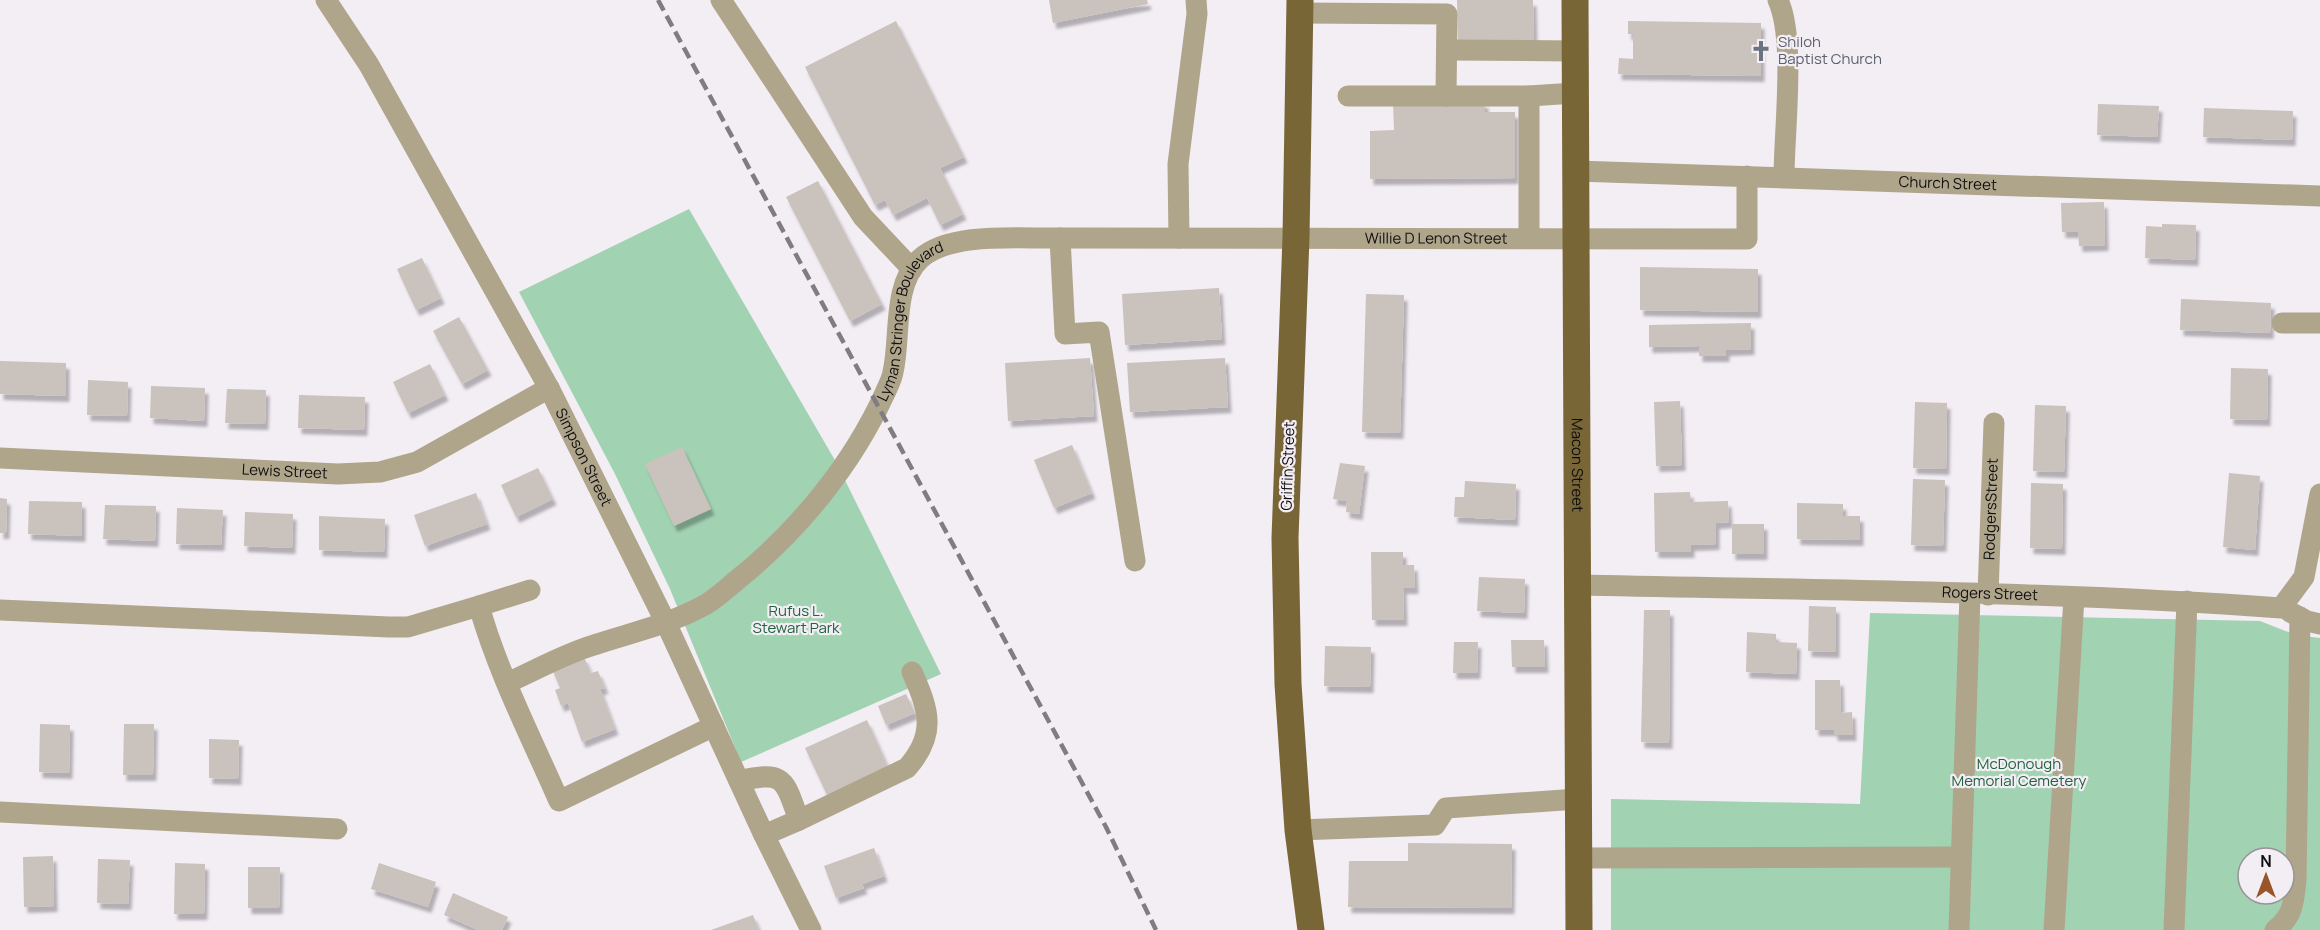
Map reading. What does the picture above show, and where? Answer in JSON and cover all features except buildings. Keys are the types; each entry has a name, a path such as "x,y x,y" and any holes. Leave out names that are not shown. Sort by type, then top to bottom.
{"main road":[{"name":"Macon Street","path":"1575,0 1579,930"},
{"name":"Griffin Street","path":"1300,6 1296,237 1285,538 1288,684 1298,830 1311,930"}],"street":[{"name":"Simpson Street","path":"326,0 369,65 549,388 666,623 764,835 811,930"},
{"path":"721,0 863,217 912,269"},
{"path":"1179,238 1178,164 1197,14 1196,0"},
{"path":"1778,0 1785,15 1788,72 1784,177"},
{"path":"1300,6 1447,7 1446,96"},
{"path":"1447,50 1575,51"},
{"path":"1348,96 1529,96 1575,93"},
{"path":"1529,96 1529,238"},
{"name":"Church Street","path":"1576,171 2320,196"},
{"name":"Willie D Lenon Street","path":"1296,237 1747,239 1747,176"},
{"name":"Lyman Stringer Boulevard","path":"507,683 593,645 636,634 703,606 774,548 800,521 846,463 878,406 893,373 903,292 912,269 925,255 953,243 981,240 1296,237"},
{"path":"1060,238 1065,334 1099,332 1135,561"},
{"path":"2282,323 2320,323"},
{"name":"Lewis Street","path":"0,458 338,474 380,472 417,462 549,388"},
{"name":"RodgersStreet","path":"1959,930 1961,857 1979,594 1994,423"},
{"path":"2276,930 2286,922 2291,912 2296,880 2310,620 2281,608 2304,577 2320,494"},
{"name":"Rogers Street","path":"1578,585 2074,597 2187,601 2281,608"},
{"path":"0,610 408,627 530,590"},
{"path":"2054,930 2074,597"},
{"path":"2174,930 2187,601"},
{"path":"478,606 507,683 559,801 714,726"},
{"path":"764,835 907,768 918,756 924,744 929,723 926,706 912,672"},
{"path":"739,781 766,776 785,784 799,820"},
{"path":"1298,830 1435,825 1446,808 1578,799"},
{"path":"0,812 337,829"},
{"path":"1579,858 1961,857"}],"green space":[{"name":"Rufus L. Stewart Park","path":"689,209 836,462 941,674 741,762 670,589 615,474 519,292"},
{"name":"McDonough Memorial Cemetery","path":"1870,613 2260,621 2296,635 2320,638 2320,930 1611,930 1611,799 1860,804"}],"railway":[{"path":"658,0 1106,827 1156,930"}],"place":[{"name":"Shiloh Baptist Church","path":"1761,51"}]}
